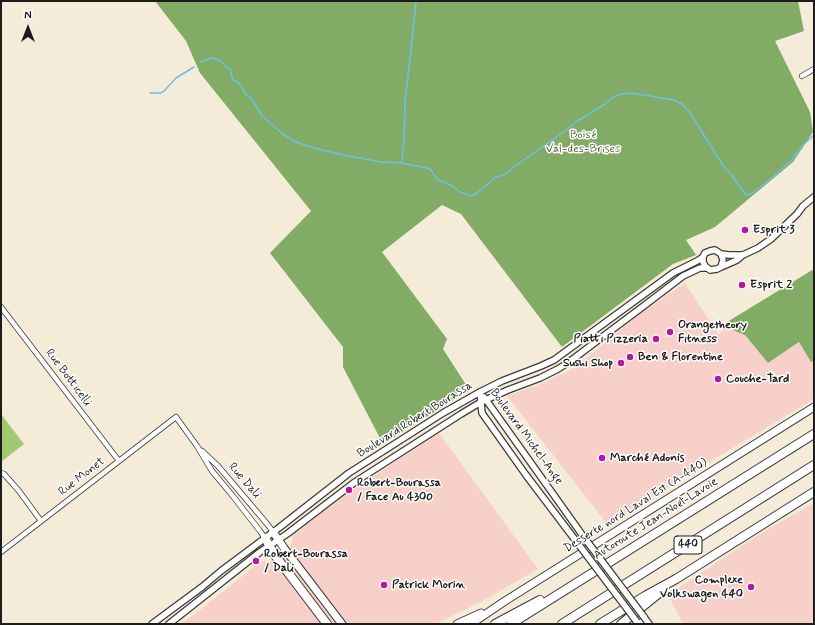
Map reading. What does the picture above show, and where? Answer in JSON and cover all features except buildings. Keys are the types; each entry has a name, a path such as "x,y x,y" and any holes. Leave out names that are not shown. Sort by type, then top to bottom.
{"highway":[{"name":"Autoroute Jean-Noël-Lavoie","path":"511,624 814,434"},
{"name":"440","path":"562,624 814,465"},
{"path":"600,624 676,579 814,492"},
{"path":"264,538 274,554 327,624"},
{"path":"495,624 608,564"},
{"path":"621,624 650,602 676,579"}],"main road":[{"name":"Desserte nord Laval Est (A-440)","path":"471,624 814,407"},
{"path":"274,532 284,548 342,624"},
{"path":"457,624 505,602"}],"street":[{"path":"802,76 814,69"},
{"path":"721,267 723,260 720,254 715,250 705,253 703,262 706,268 710,270 714,270 721,267 737,260 771,239 797,214 803,206 814,197"},
{"path":"720,254 743,255"},
{"name":"Boulevard Robert Bourassa","path":"152,624 197,591 264,538 274,532 349,473 443,413 480,392 502,381 554,360 673,273 703,257"},
{"name":"Boulevard Robert Bourassa","path":"169,624 231,574 355,482 483,401 540,378 558,369 645,306 683,276 700,268 706,268"},
{"name":"Rue Botticelli","path":"1,307 119,461"},
{"name":"Boulevard Michel-Ange","path":"480,392 483,401 649,624"},
{"name":"Boulevard Michel-Ange","path":"483,401 482,413 526,475 637,623"},
{"name":"Rue Monet","path":"1,552 176,417"},
{"name":"Rue Dali","path":"176,417 197,446 212,471 264,538"},
{"name":"Rue Dali","path":"197,446 218,466 274,532"},
{"path":"1,473 4,474 19,491 41,521"}],"shaded area":[{"path":"685,283 718,334 729,326 735,331 745,335 768,363 800,342 811,362 814,361 814,399 607,524 507,396 540,384 569,371 638,315"},
{"path":"439,433 538,569 479,603 435,624 181,624 261,561 272,561 291,547 293,535 345,495"},
{"path":"814,503 814,624 683,624 668,595 766,530"}],"green space":[{"name":"Boisé Val-des-Brises","path":"155,1 798,1 804,31 775,41 810,112 813,132 793,162 715,227 686,240 696,255 673,264 562,347 461,214 442,205 382,252 447,339 443,349 470,391 461,395 383,444 343,367 343,347 270,253 311,211 200,73 186,41"},
{"path":"814,269 814,361 811,362 799,342 768,363 745,335 735,331 727,322"},
{"path":"1,414 24,444 1,462"}],"waterway":[{"path":"402,163 405,103 416,1"},
{"path":"201,62 211,58 221,61 227,68 230,69 233,80 240,84 246,95 252,99 262,116 284,135 296,142 343,155 427,168 430,169 438,180 471,196 476,194 496,177 504,175 576,122 605,104 613,97 621,94 631,93 674,100 682,104 690,113 724,167 746,195 753,193 774,176 791,161 801,147 814,135"},
{"path":"150,93 161,93 176,78 194,67"}],"place":[{"name":"Esprit 3","path":"745,230"},
{"name":"Esprit 2","path":"742,285"},
{"name":"Orangetheory Fitness","path":"670,332"},
{"name":"Piatti Pizzeria","path":"656,339"},
{"name":"Ben & Florentine","path":"630,357"},
{"name":"Sushi Shop","path":"621,363"},
{"name":"Couche-Tard","path":"718,379"},
{"name":"Marché Adonis","path":"602,458"},
{"name":"Robert-Bourassa / Face Au 4300","path":"349,490"},
{"name":"Robert-Bourassa / Dali","path":"256,561"},
{"name":"Patrick Morin","path":"384,585"},
{"name":"Complexe Volkswagen 440","path":"751,587"}]}
